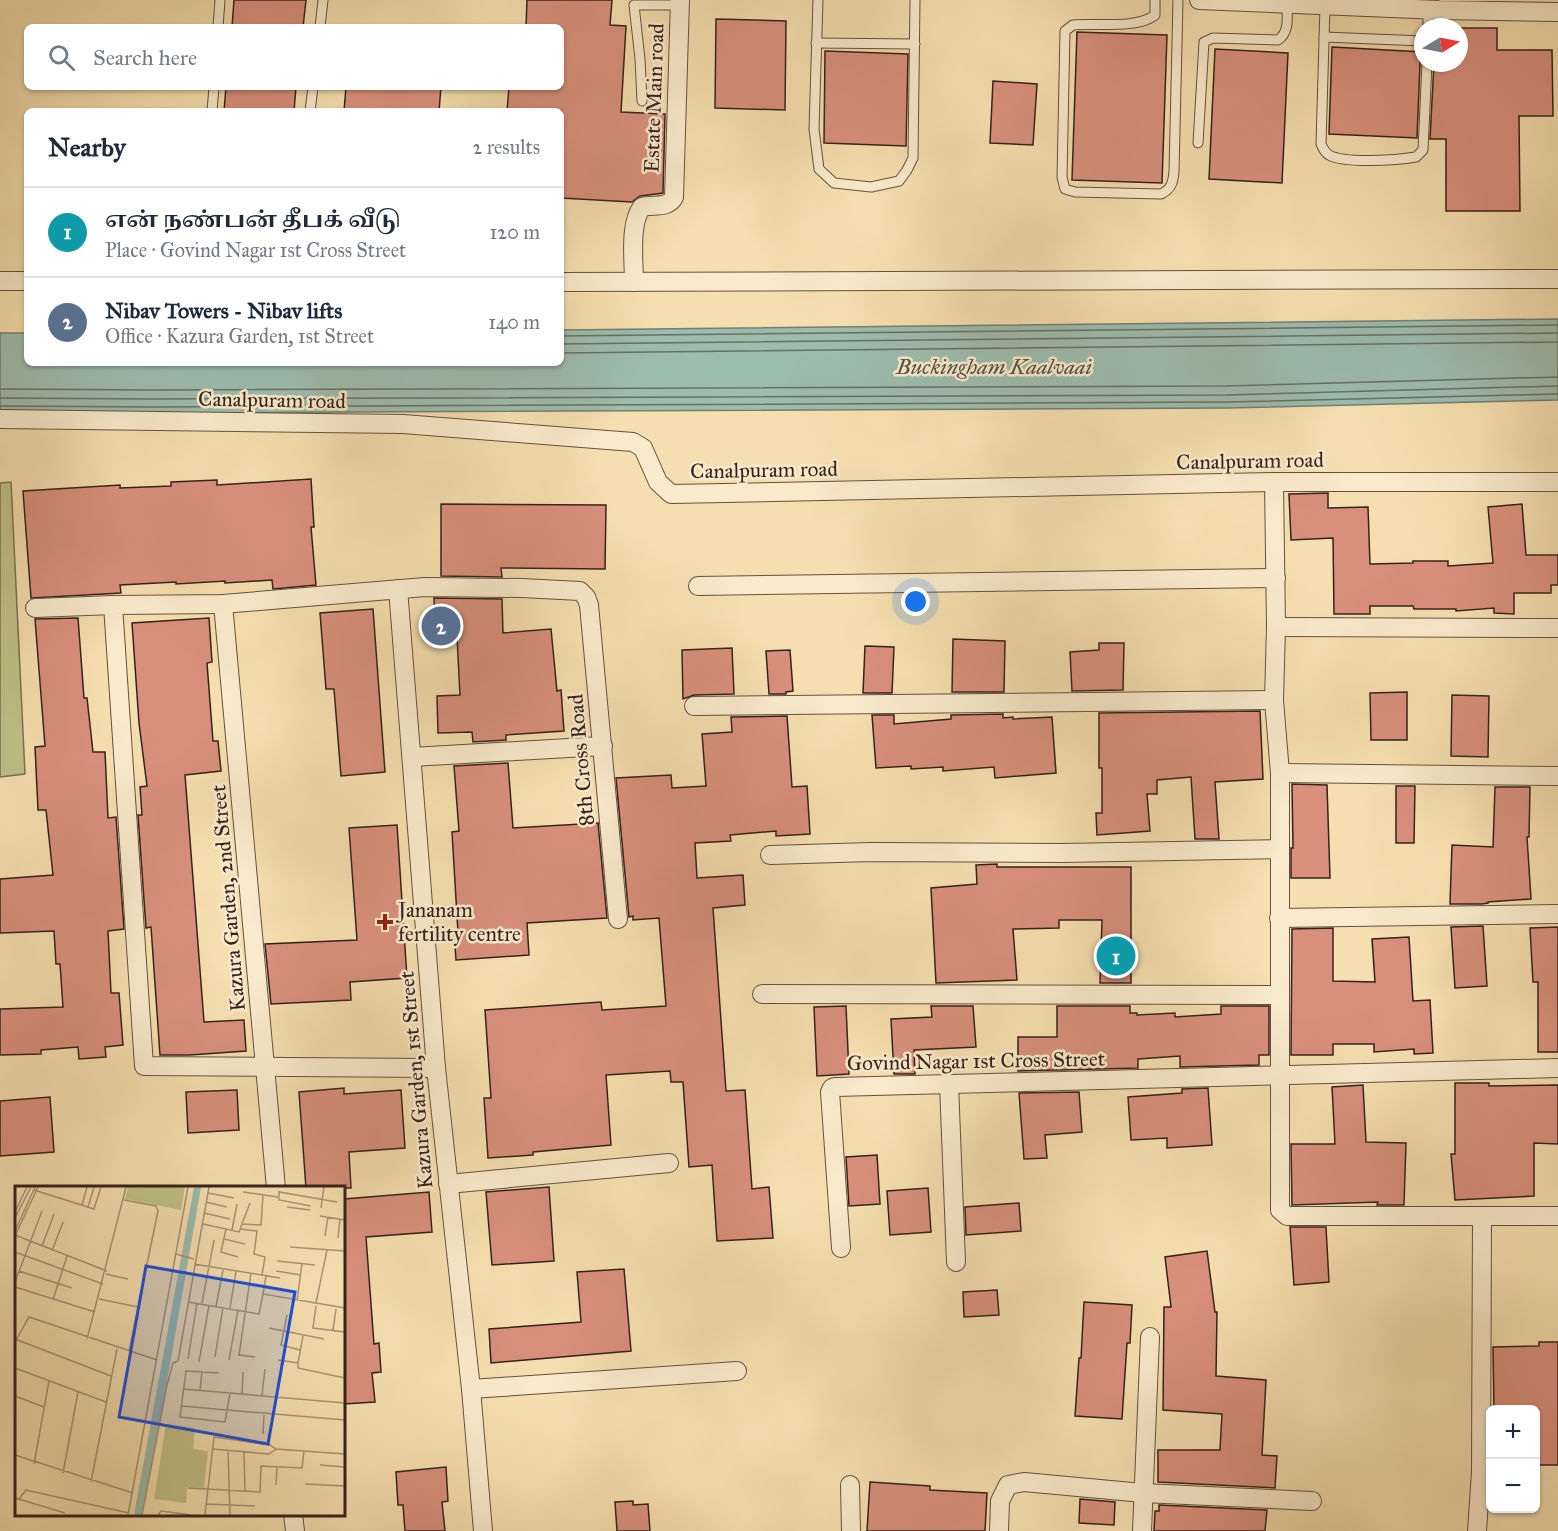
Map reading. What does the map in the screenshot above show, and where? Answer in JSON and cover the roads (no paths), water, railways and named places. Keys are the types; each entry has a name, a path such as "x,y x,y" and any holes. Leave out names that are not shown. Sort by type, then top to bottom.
{"street":[{"path":"1199,0 1325,6 1428,18 1558,12"},
{"name":"Estate Main road","path":"634,282 636,215 642,207 668,205 674,197 680,3"},
{"path":"564,282 1558,279"},
{"path":"0,281 24,281"},
{"name":"Canalpuram road","path":"0,419 403,424 633,442 643,447 658,482 671,494 1274,482 1558,482"},
{"path":"1274,482 1275,700 1280,773 1279,1206 1282,1213 1287,1216 1558,1216"},
{"path":"698,586 1276,578"},
{"name":"8th Cross Road","path":"398,589 522,588 580,591 586,597 589,605 618,919"},
{"path":"35,609 112,605 223,604 398,589"},
{"name":"Kazura Garden, 1st Street","path":"398,589 436,1068 471,1389 483,1531"},
{"name":"Kazura Garden, 2nd Street","path":"223,604 276,1186"},
{"path":"112,605 144,1066 436,1068"},
{"path":"1276,627 1558,628"},
{"path":"694,706 1275,700"},
{"path":"412,757 603,746"},
{"path":"1280,773 1558,776"},
{"path":"770,855 871,852 1062,853 1279,849"},
{"path":"1280,918 1558,914"},
{"path":"762,994 1279,995"},
{"name":"Govind Nagar 1st Cross Street","path":"841,1248 830,1092 832,1088 1558,1068"},
{"path":"949,1084 956,1262"},
{"path":"448,1184 669,1163"},
{"path":"1477,1531 1481,1472 1482,1216"},
{"path":"1142,1531 1150,1337"},
{"path":"471,1389 737,1371"},
{"path":"999,1531 1000,1501 1008,1485 1024,1482 1143,1493 1312,1501"},
{"path":"850,1485 851,1531"},
{"path":"293,1516 295,1531"}],"lane":[{"path":"218,24 220,0"},
{"path":"320,24 323,0"},
{"path":"818,0 814,129 819,169 834,183 871,187 898,181 908,170 913,158 915,0"},
{"path":"1155,0 1155,15 1149,20 1131,24 1073,25 1065,31 1062,177 1065,189 1075,192 1161,194 1168,190 1173,182 1178,0"},
{"path":"642,101 634,3 680,3"},
{"path":"1198,143 1204,42 1213,38 1278,40 1284,36 1286,29 1287,4"},
{"path":"1325,6 1321,144 1326,153 1332,157 1372,161 1416,157 1423,150 1427,72"},
{"path":"1324,38 1414,42"},
{"path":"816,43 915,44"},
{"path":"212,108 214,90"},
{"path":"310,108 313,90"}],"water":[{"name":"Buckingham Kaalvaai","path":"1558,319 1558,400 1227,408 0,412 0,333 24,333 24,366 564,366 564,330"}],"place":[{"name":"Nibav Towers - Nibav lifts","path":"441,626"},
{"name":"Jananam fertility centre","path":"385,922"},
{"name":"என் நண்பன் தீபக் வீடு","path":"1116,956"}]}
